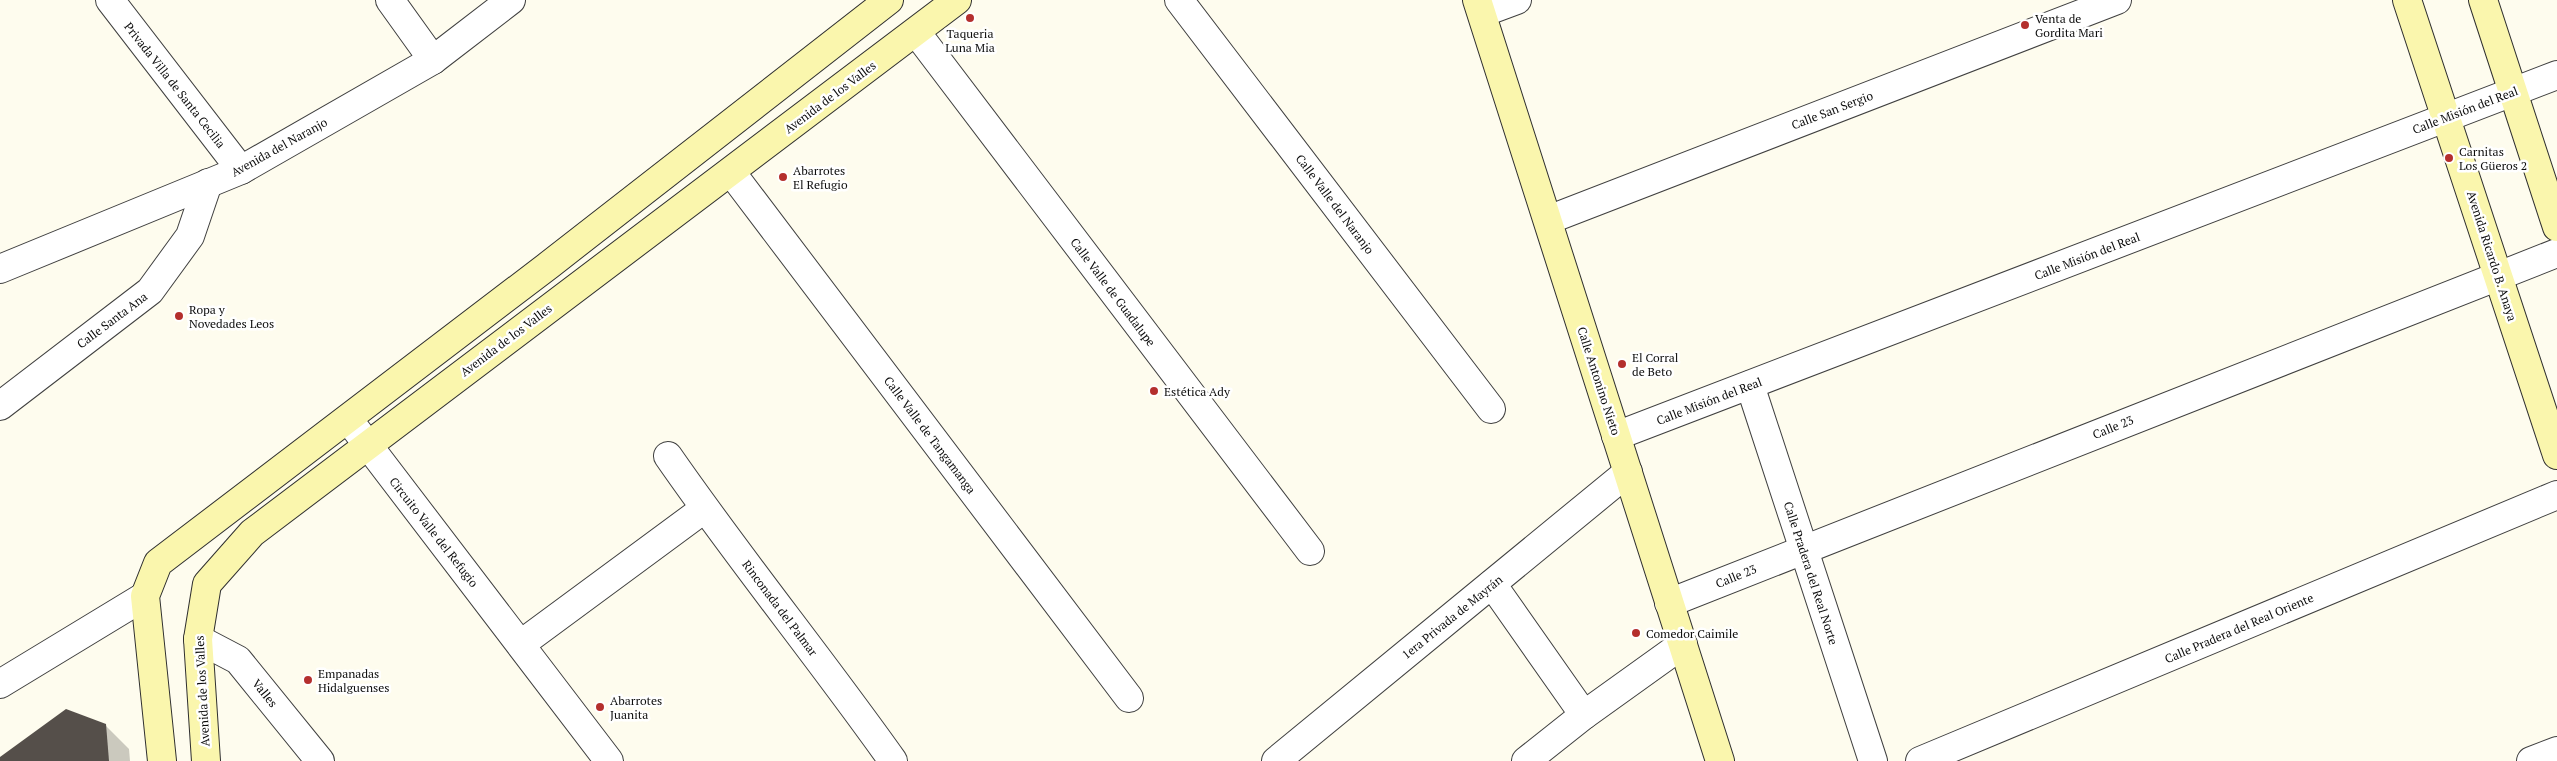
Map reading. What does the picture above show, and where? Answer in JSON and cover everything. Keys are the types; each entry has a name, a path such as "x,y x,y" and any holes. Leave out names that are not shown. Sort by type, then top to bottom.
{"street":[{"name":"Privada Villa de Santa Cecilia","path":"110,0 241,170"},
{"path":"390,0 434,60"},
{"name":"Avenida del Naranjo","path":"0,269 241,170 434,60 511,0"},
{"path":"162,761 145,596 158,563 549,265 890,0"},
{"name":"Avenida de los Valles","path":"206,761 198,639 207,584 252,533 957,0"},
{"name":"Calle Valle del Naranjo","path":"1179,0 1492,409"},
{"path":"1480,6 1517,0"},
{"name":"Calle San Sergio","path":"1548,220 2117,0"},
{"name":"Avenida Ricardo B. Anaya","path":"2407,0 2557,455"},
{"path":"2483,0 2557,227"},
{"name":"Calle Antonino Nieto","path":"1480,6 1720,761"},
{"name":"Calle Valle de Guadalupe","path":"916,32 1310,551"},
{"name":"Calle Misión del Real","path":"1616,436 2557,74"},
{"name":"Calle Valle de Tangamanga","path":"731,172 1129,698"},
{"name":"Calle Santa Ana","path":"0,406 150,292 190,236 208,183"},
{"name":"Calle 23","path":"1669,603 2498,275 2557,254"},
{"path":"549,265 571,291"},
{"name":"Calle Pradera del Real Norte","path":"1750,385 1872,761"},
{"name":"Circuito Valle del Refugio","path":"348,419 366,446 521,644 608,761"},
{"name":"Rinconada del Palmar","path":"668,456 704,509 893,761"},
{"name":"1era Privada de Mayrán","path":"1276,761 1628,472"},
{"name":"Calle Pradera del Real Oriente","path":"1920,761 2557,495"},
{"path":"521,644 704,509"},
{"path":"1492,584 1584,714"},
{"path":"0,684 145,596"},
{"name":"Valles","path":"198,639 238,660 320,761"},
{"path":"1526,761 1584,714 1683,644"},
{"path":"2532,761 2557,751"}],"building":[{"path":"66,709 106,724 109,761 0,761 0,757"}],"place":[{"name":"Taqueria Luna Mia","path":"970,18"},
{"name":"Venta de Gordita Mari","path":"2025,25"},
{"name":"Carnitas Los Güeros 2","path":"2449,158"},
{"name":"Abarrotes El Refugio","path":"783,177"},
{"name":"Ropa y Novedades Leos","path":"179,316"},
{"name":"El Corral de Beto","path":"1622,364"},
{"name":"Estética Ady","path":"1154,391"},
{"name":"Comedor Caimile","path":"1636,633"},
{"name":"Empanadas Hidalguenses","path":"308,680"},
{"name":"Abarrotes Juanita","path":"600,707"}]}
